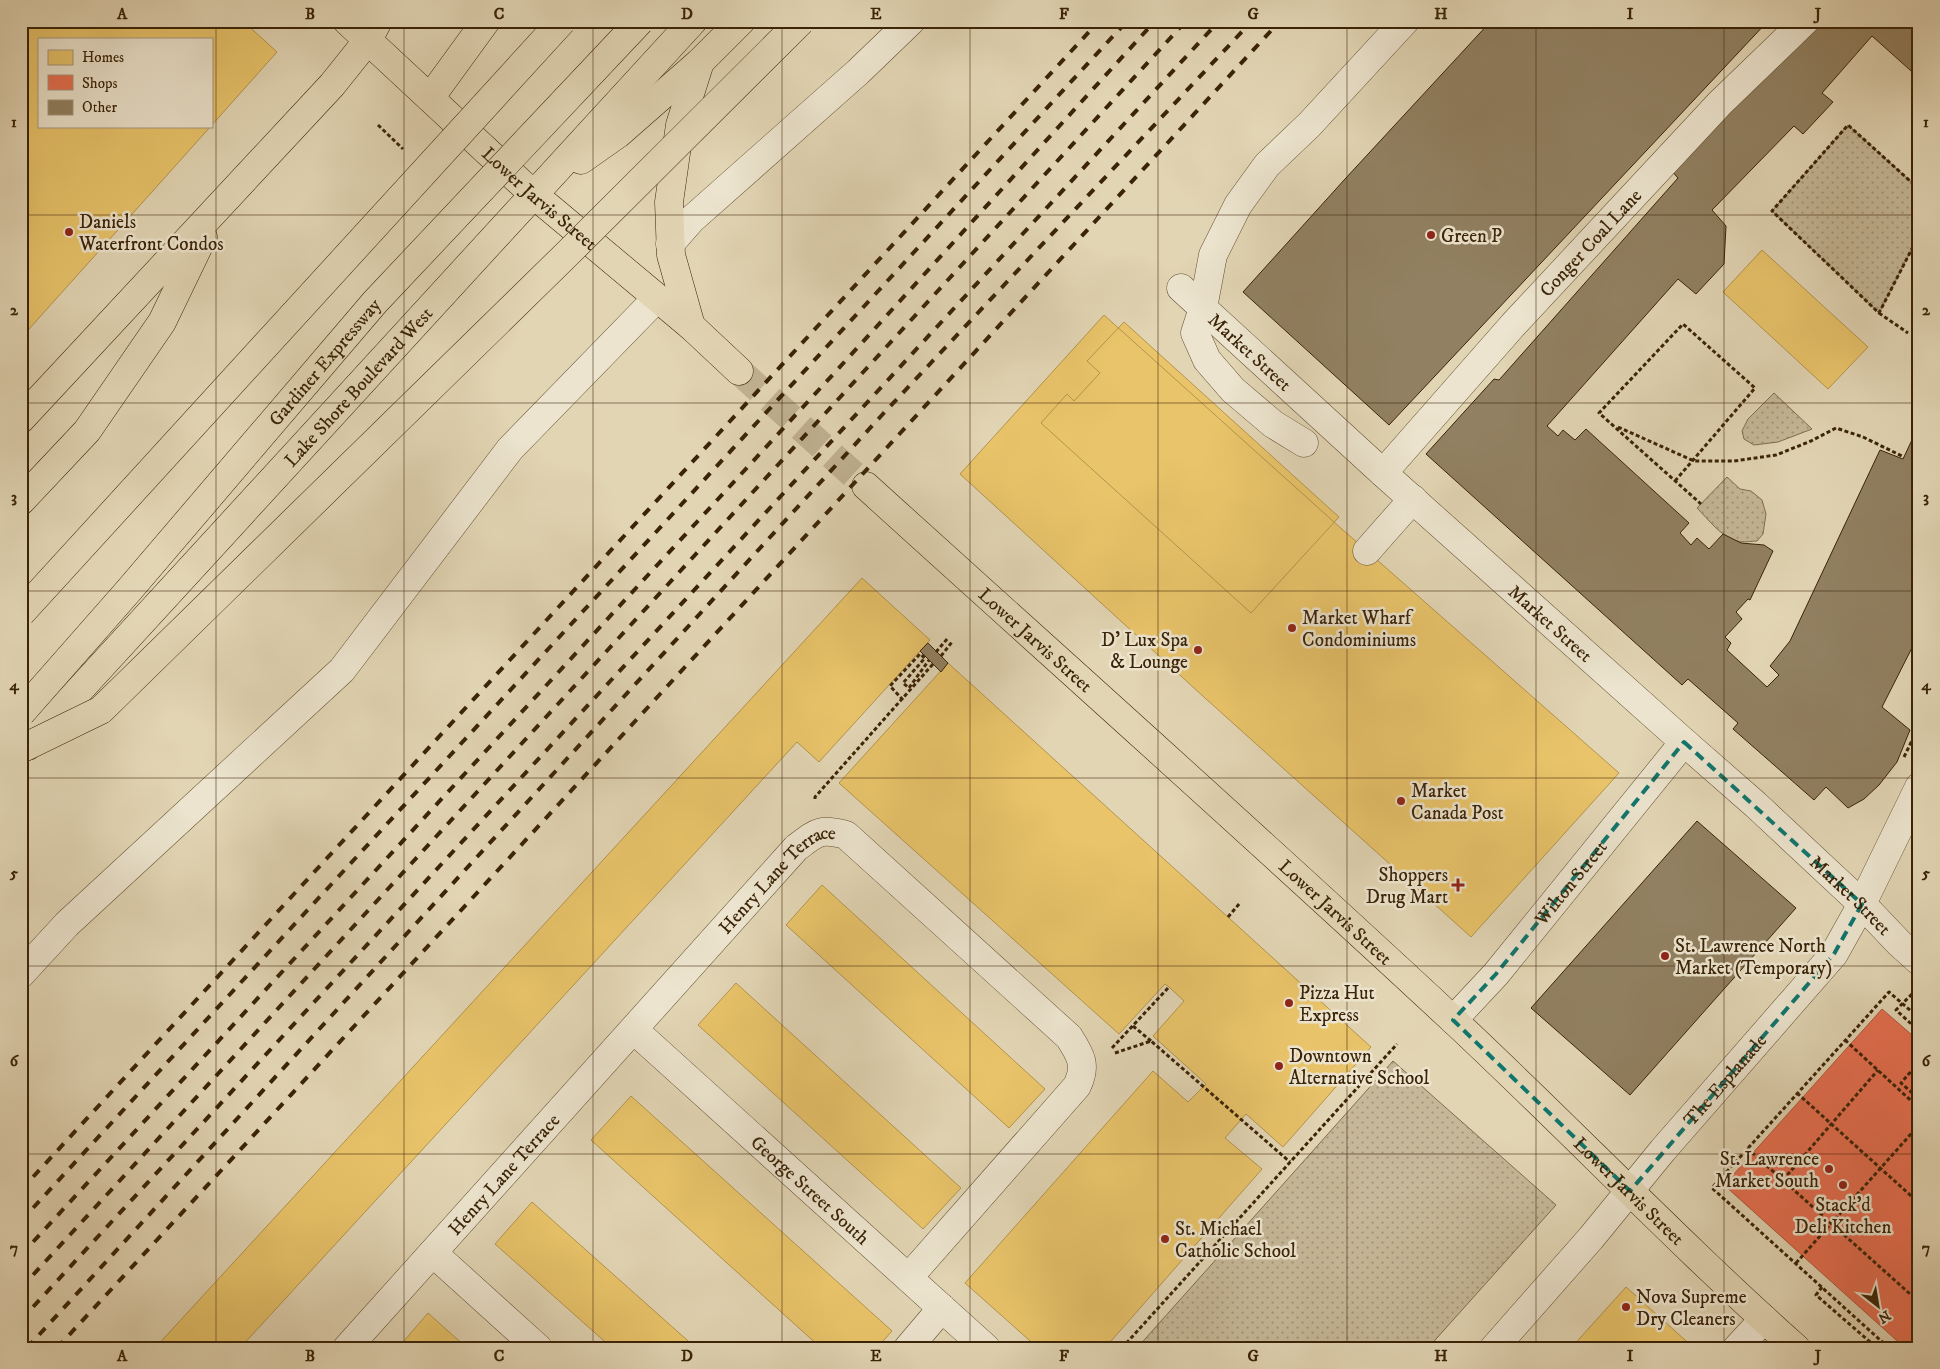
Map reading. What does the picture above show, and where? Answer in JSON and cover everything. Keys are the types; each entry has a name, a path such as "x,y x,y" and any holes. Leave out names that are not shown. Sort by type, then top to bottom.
{"main road":[{"name":"Lower Jarvis Street","path":"347,21 373,30 430,98 533,194 691,326 739,371"},
{"path":"21,419 332,84 373,30 398,21"},
{"path":"430,98 486,21"},
{"path":"21,613 562,21"},
{"name":"Gardiner Expressway","path":"21,713 130,589 375,302 640,21"},
{"name":"Lake Shore Boulevard West","path":"21,753 693,21"},
{"path":"533,194 618,134 700,62 741,21"},
{"path":"21,749 101,710 559,262 801,21"},
{"path":"691,326 671,255 670,186 680,125 700,62"},
{"path":"21,501 87,431 162,322 216,211"},
{"name":"Lower Jarvis Street","path":"866,486 1158,748 1453,1020 1796,1348"}],"street":[{"path":"670,244 691,220 858,72 911,21"},
{"path":"1304,443 1273,424 1233,390 1207,360 1195,334 1213,254 1238,205 1267,165 1309,125 1405,21"},
{"name":"Conger Coal Lane","path":"1383,472 1513,325 1720,103 1805,21"},
{"name":"Market Street","path":"1181,288 1413,499 1756,805 1862,904 1899,944 1919,961"},
{"path":"21,974 67,924 342,670 510,450 657,298"},
{"path":"1367,551 1413,499"},
{"name":"Wilton Street","path":"1453,1020 1496,974 1684,742"},
{"name":"The Esplanade","path":"1494,1348 1592,1238 1630,1191 1834,954 1862,904 1919,787"},
{"name":"Henry Lane Terrace","path":"347,1348 796,848 816,833 830,831 846,835 1069,1037 1082,1063 1082,1074 1076,1086 909,1277"},
{"name":"George Street South","path":"634,1030 986,1348"},
{"path":"433,1253 538,1348"},
{"path":"908,1348 942,1308"},
{"path":"1737,1348 1764,1319"}],"path":[{"path":"378,125 406,152"},
{"path":"1908,333 1879,313 1772,211 1848,125 1919,189"},
{"path":"1879,313 1919,235"},
{"path":"1676,481 1755,388 1683,324 1599,413 1701,504"},
{"path":"1613,425 1694,461 1734,461 1776,455 1836,428 1862,437 1904,457"},
{"path":"936,652 948,638"},
{"path":"941,656 952,642"},
{"path":"903,700 890,686 920,654 925,658 903,683 909,688 929,660"},
{"path":"816,802 815,796 903,700 933,664"},
{"path":"1228,917 1240,903"},
{"path":"1112,1048 1169,987"},
{"path":"1915,991 1896,1010 1919,1031"},
{"path":"1889,1348 1712,1188 1889,992 1919,1018"},
{"path":"1133,1026 1290,1162"},
{"path":"1845,1040 1919,1108"},
{"path":"1115,1053 1152,1041"},
{"path":"1122,1348 1397,1044"},
{"path":"1919,1062 1901,1083 1919,1100"},
{"path":"1783,1180 1878,1070"},
{"path":"1797,1094 1919,1202"},
{"path":"1796,1263 1919,1125"},
{"path":"1748,1148 1919,1302"},
{"path":"1822,1287 1816,1295 1877,1348"}],"highlighted area":[{"path":"1684,742 1862,904 1834,954 1630,1191 1453,1020 1496,974"}],"shaded area":[{"path":"1848,125 1919,189 1919,235 1879,313 1772,211"},
{"path":"1774,393 1812,429 1778,442 1754,445 1744,439 1742,431 1748,419"},
{"path":"1727,477 1740,489 1751,491 1762,500 1766,514 1763,534 1757,541 1742,542 1731,539 1715,527 1697,508"},
{"path":"1393,1061 1556,1205 1428,1348 1137,1348"}],"building: Homes":[{"name":"Daniels Waterfront Condos","path":"21,21 243,21 277,52 212,125 212,38 38,38 38,128 209,128 21,338"},
{"path":"1762,250 1868,347 1828,389 1723,292"},
{"name":"Market Wharf Condominiums","path":"1104,315 1334,522 1619,773 1471,937 960,474"},
{"path":"1124,322 1339,517 1251,613 1041,423 1067,394 1074,401 1100,373 1087,361"},
{"path":"862,578 930,640 819,762 797,742 240,1348 155,1348"},
{"path":"948,663 1371,1047 1283,1147 1246,1114 1225,1138 1262,1169 1105,1348 1038,1348 965,1283 1153,1071 1188,1102 1206,1084 1153,1036 1184,1001 1169,987 1165,984 1119,1034 839,783"},
{"path":"822,885 1045,1089 1009,1128 786,925"},
{"path":"736,983 961,1188 923,1229 698,1025"},
{"path":"631,1096 892,1331 877,1348 821,1348 591,1140"},
{"path":"532,1202 696,1348 612,1348 495,1244"},
{"path":"1626,1287 1694,1348 1571,1348"},
{"path":"428,1313 467,1348 398,1348"}],"building: Shops":[{"name":"St. Lawrence Market South","path":"1882,1009 1919,1041 1919,1348 1905,1348 1724,1185"}],"building: Other":[{"name":"Green P","path":"1491,21 1768,21 1389,425 1243,292"},
{"path":"1811,21 1919,21 1919,78 1872,36 1822,93 1833,102 1803,134 1794,126 1712,210 1726,226 1724,264 1696,294 1678,279 1547,426 1558,436 1563,430 1575,440 1586,429 1689,523 1680,533 1691,545 1697,538 1709,549 1723,534 1741,543 1764,545 1773,551 1750,600 1748,599 1736,612 1742,619 1725,637 1731,643 1727,650 1767,687 1779,675 1770,666 1790,641 1880,450 1903,459 1919,425 1919,634 1882,707 1910,730 1897,762 1879,785 1864,799 1848,808 1826,787 1814,800 1733,729 1738,723 1688,679 1682,685 1426,454 1494,379 1499,380 1678,178 1671,170"},
{"path":"928,643 948,663 941,672 920,651"},
{"name":"St. Lawrence North Market (Temporary)","path":"1697,821 1796,908 1630,1095 1531,1008"}],"tunnel":[{"path":"739,371 866,486"}],"railway":[{"path":"21,1190 1099,21"},
{"path":"21,1221 1127,21"},
{"path":"21,1255 838,369 1155,21"},
{"path":"21,1288 1186,21"},
{"path":"21,1320 1219,21"},
{"path":"27,1348 882,415 1252,21"},
{"path":"57,1348 1280,21"}],"place":[{"name":"Daniels Waterfront Condos","path":"69,232"},
{"name":"Green P","path":"1431,235"},
{"name":"Market Wharf Condominiums","path":"1292,628"},
{"name":"D' Lux Spa & Lounge","path":"1198,650"},
{"name":"Market Canada Post","path":"1401,801"},
{"name":"Shoppers Drug Mart","path":"1458,885"},
{"name":"St. Lawrence North Market (Temporary)","path":"1665,956"},
{"name":"Pizza Hut Express","path":"1289,1003"},
{"name":"Downtown Alternative School","path":"1279,1066"},
{"name":"St. Lawrence Market South","path":"1829,1169"},
{"name":"Stack'd Deli Kitchen","path":"1843,1185"},
{"name":"St. Michael Catholic School","path":"1165,1239"},
{"name":"Nova Supreme Dry Cleaners","path":"1626,1307"}]}
